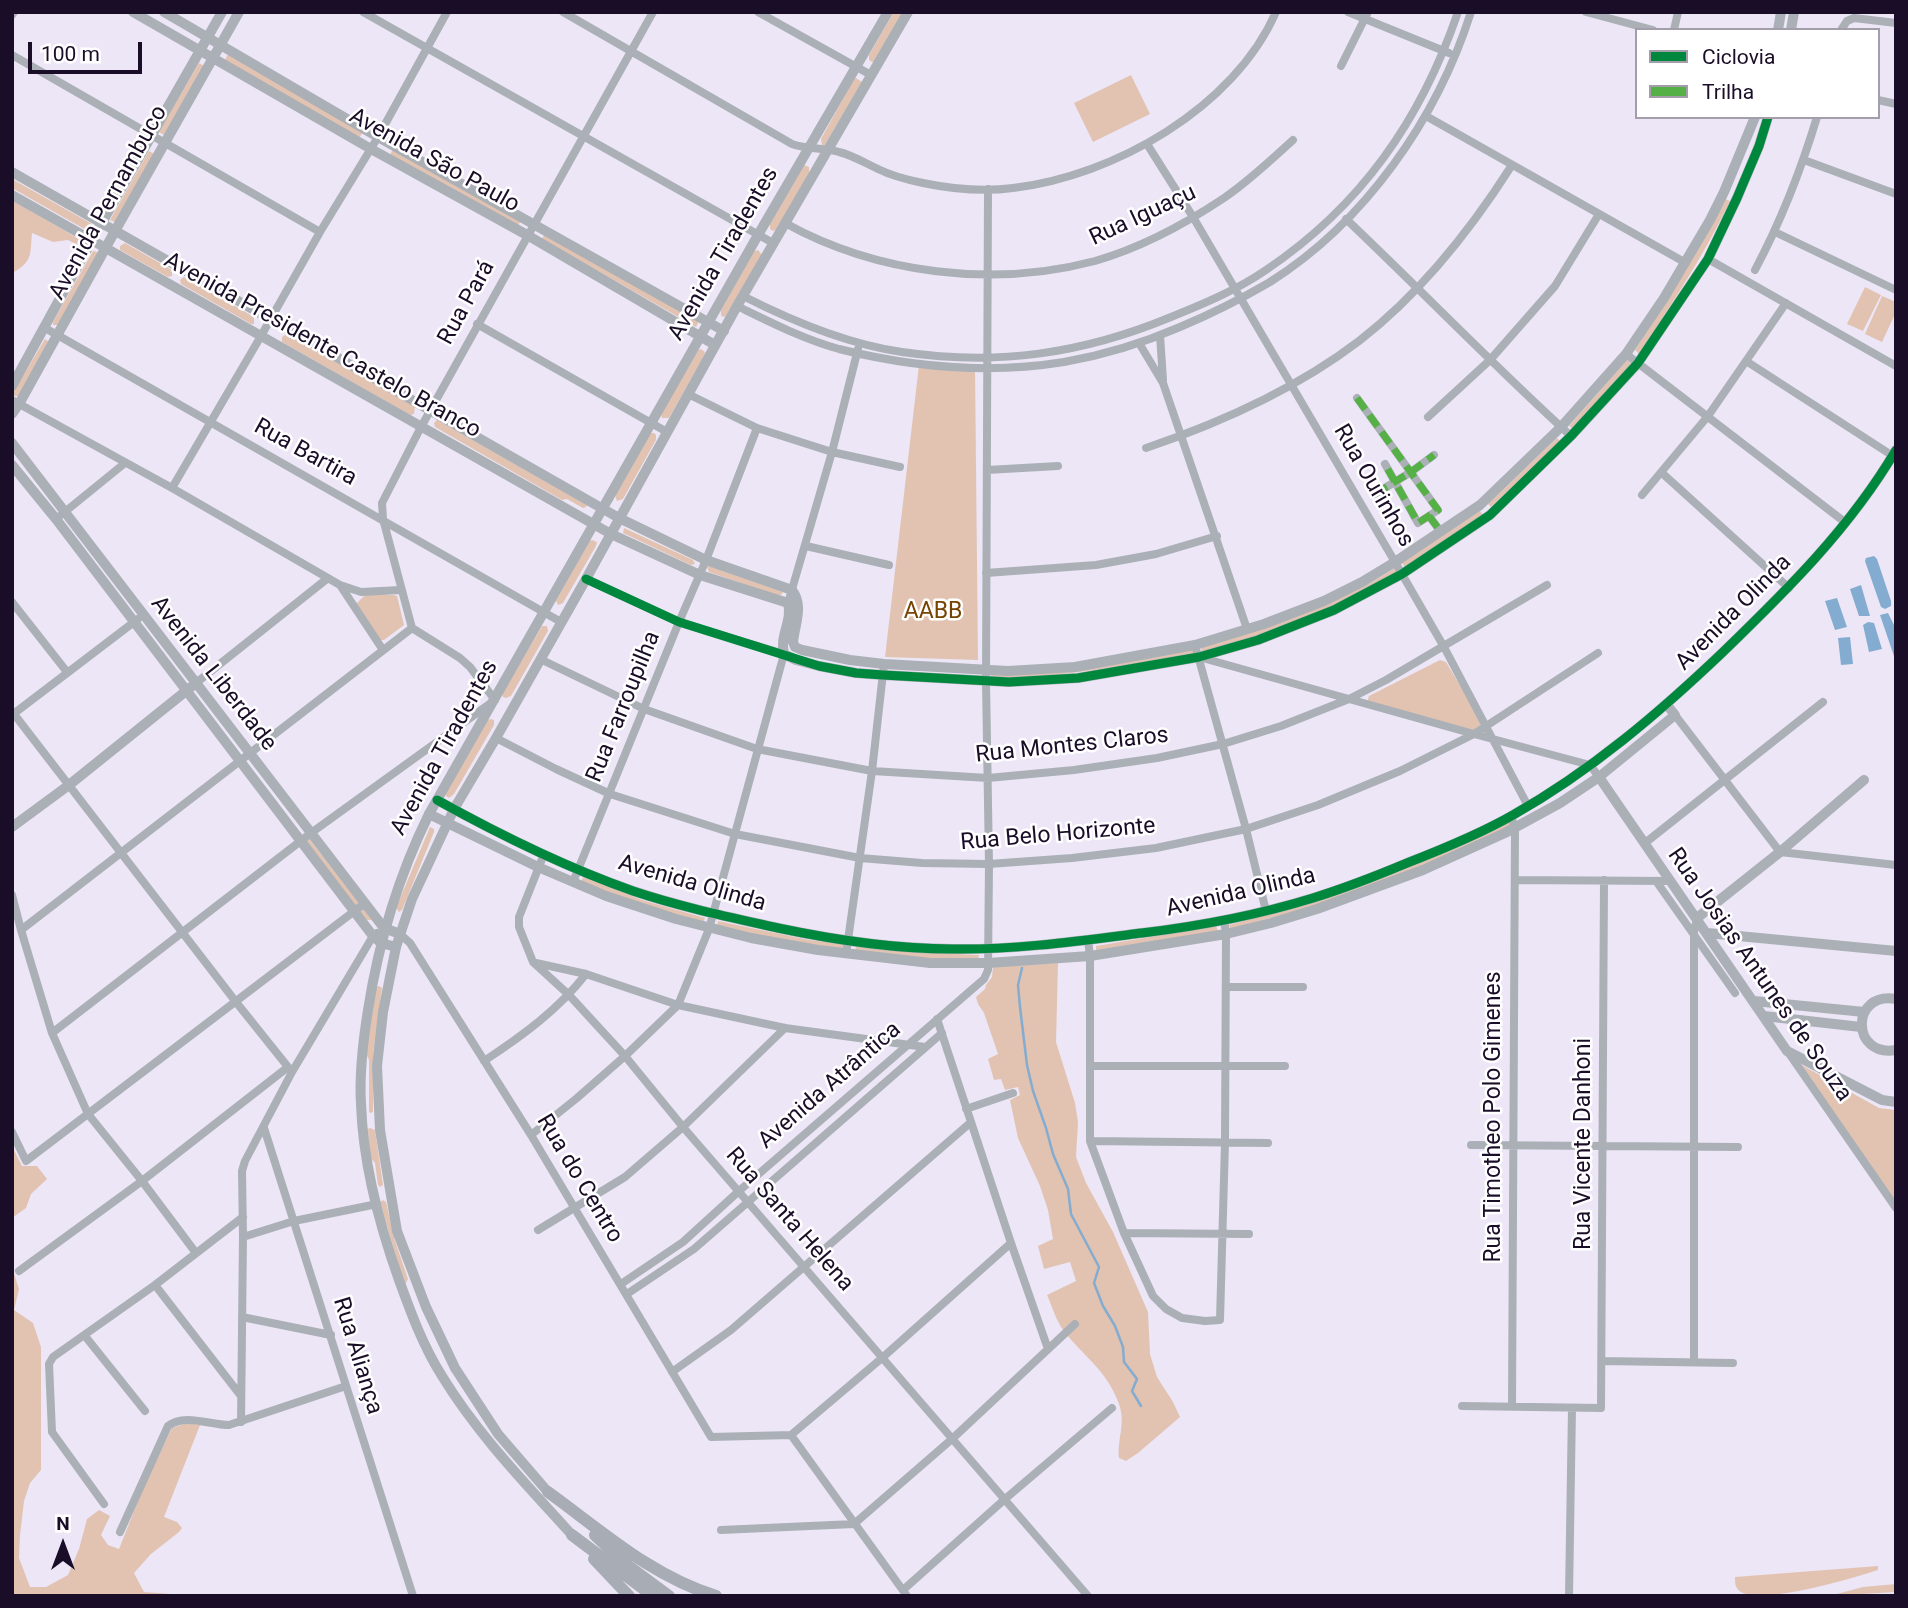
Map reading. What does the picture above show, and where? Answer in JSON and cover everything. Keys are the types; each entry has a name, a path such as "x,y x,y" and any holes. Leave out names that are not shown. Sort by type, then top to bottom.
{"highway":[{"path":"548,1492 627,1565 669,1596"},
{"path":"548,1492 649,1566 677,1581 716,1596"},
{"path":"572,1535 629,1596"},
{"path":"572,1535 653,1596"}],"main road":[{"name":"Avenida Tiradentes","path":"572,1535 497,1453 465,1412 434,1362 411,1313 385,1242 362,1121 361,1056 377,939 384,928 429,814 758,234 888,12"},
{"name":"Avenida Tiradentes","path":"548,1492 489,1422 455,1368 415,1281 397,1231 379,1120 377,1066 396,947 412,900 454,809 541,659 773,243 908,12"},
{"name":"Avenida Presidente Castelo Branco","path":"12,172 619,518"},
{"name":"Avenida Presidente Castelo Branco","path":"12,195 611,534"},
{"path":"172,285 181,269"},
{"path":"576,514 587,510 587,499"},
{"path":"362,1121 379,1120"},
{"path":"375,1199 389,1191"},
{"path":"401,1287 415,1281"},
{"path":"497,1453 507,1446"}],"street":[{"name":"Avenida São Paulo","path":"133,12 370,149 527,235 715,345"},
{"name":"Avenida São Paulo","path":"164,12 378,138 724,331"},
{"name":"Avenida Pernambuco","path":"12,386 222,12"},
{"name":"Avenida Pernambuco","path":"12,414 16,402 57,335 239,12"},
{"path":"363,12 773,243"},
{"path":"172,488 320,232 378,138 447,12"},
{"path":"563,12 792,144 808,149 839,152 896,176 972,189 1011,188 1051,182 1100,166 1147,145 1178,125 1213,96 1254,50 1276,12"},
{"name":"Rua Pará","path":"412,628 383,519 382,503 477,324 653,12"},
{"path":"758,12 871,75"},
{"path":"1348,12 1367,16 1456,57"},
{"path":"740,301 836,336 901,352 987,363 1094,345 1195,308 1264,271 1307,239 1365,182 1402,131 1428,88 1458,12"},
{"path":"740,301 806,337 836,348 908,363 1063,362 1101,355 1160,335 1241,299 1272,281 1346,219 1375,189 1426,116 1456,57 1471,12"},
{"path":"1586,12 1646,28"},
{"path":"1341,66 1367,16"},
{"path":"1842,28 1847,21 1854,18 1896,23"},
{"path":"12,55 320,232"},
{"path":"1426,116 1686,263"},
{"path":"986,676 1008,671 1075,667 1195,645 1247,629 1324,601 1363,582 1480,505 1560,427 1626,354 1686,263 1724,192 1754,119"},
{"path":"586,579 679,622 819,666 986,676 1009,682 1078,678 1199,657 1258,640 1334,610 1402,575 1490,515 1571,436 1638,363 1708,259 1737,198 1767,119"},
{"path":"1755,270 1775,232 1804,160 1816,119"},
{"name":"Rua Iguaçu","path":"785,223 830,244 916,269 987,275 1032,272 1094,261 1119,253 1193,217 1224,198 1293,140"},
{"path":"1147,145 1235,288"},
{"path":"1804,160 1896,194"},
{"path":"1146,447 1220,420 1291,385 1358,341 1418,287 1470,227 1513,166"},
{"path":"1365,182 1375,189"},
{"path":"988,189 988,963"},
{"path":"1724,192 1737,198"},
{"path":"1428,417 1490,360 1555,286 1599,214"},
{"path":"1346,219 1571,436"},
{"path":"1775,232 1896,289"},
{"path":"1708,259 1896,366"},
{"path":"69,283 82,290"},
{"name":"Rua Ourinhos","path":"1235,288 1444,647 1528,806"},
{"path":"1642,495 1708,416 1786,303"},
{"path":"477,324 667,432"},
{"name":"Rua Bartira","path":"45,328 561,622"},
{"path":"1160,335 1163,383"},
{"path":"531,1135 625,1056 678,1005 709,929 736,834 784,654 782,641 790,610 788,603 832,452 860,342"},
{"path":"1139,343 1163,383 1247,629"},
{"path":"1626,354 1846,523"},
{"path":"1746,361 1894,453"},
{"path":"688,394 757,428 832,452 900,467"},
{"path":"1357,398 1438,510 1418,523 1385,464"},
{"path":"16,402 340,585 361,592 401,590"},
{"name":"Rua Farroupilha","path":"573,882 700,575 757,428"},
{"name":"Avenida Liberdade","path":"12,443 196,683 240,761 377,939"},
{"name":"Avenida Olinda","path":"437,800 544,854 637,892 712,914 848,941 915,948 987,949 1168,930 1266,911 1381,874 1462,841 1528,806 1590,765 1667,705 1789,588 1846,523 1894,453"},
{"path":"1375,494 1434,455"},
{"path":"56,519 125,463"},
{"name":"Avenida Liberdade","path":"12,465 187,690 250,754 384,928"},
{"path":"987,470 1058,466"},
{"path":"1662,473 1789,588"},
{"path":"1430,516 1441,532"},
{"path":"619,518 706,560 792,590 798,597 799,607 793,642 795,647 883,669"},
{"path":"611,534 700,575 788,603"},
{"path":"986,573 1096,565 1156,554 1217,536"},
{"path":"806,546 890,565"},
{"path":"12,827 69,785 328,578"},
{"path":"340,585 383,650"},
{"name":"Rua Montes Claros","path":"541,659 644,709 757,749 872,771 988,778 1116,765 1157,758 1223,744 1280,726 1349,699 1547,586"},
{"path":"351,605 361,592"},
{"path":"12,602 67,672"},
{"path":"143,615 13,714 290,1069"},
{"path":"21,930 412,628 460,658 495,700 310,833 52,1033"},
{"path":"1195,645 1266,911"},
{"path":"784,654 795,647"},
{"name":"Rua Belo Horizonte","path":"496,738 610,794 736,834 860,858 922,863 989,864 1072,858 1156,848 1246,829 1318,805 1388,776 1474,734 1598,653"},
{"path":"1199,657 1590,765"},
{"path":"846,954 872,771 883,669"},
{"path":"1645,844 1823,702"},
{"path":"1667,705 1780,852 1896,865"},
{"name":"Avenida Olinda","path":"429,814 573,882 652,912 709,929 797,947 930,963 988,963 1090,956 1226,934 1271,923 1423,870 1515,828 1560,803 1599,777 1675,715"},
{"name":"Rua Josias Antunes de Souza","path":"1590,765 1896,1208"},
{"path":"1694,1362 1694,932 1697,918 1864,780"},
{"name":"Rua Timotheo Polo Gimenes","path":"1511,816 1515,828 1512,1406"},
{"name":"Rua Santa Helena","path":"544,854 519,917 519,926 533,962 569,995 625,1056 683,1127 1088,1596"},
{"path":"1515,880 1670,881"},
{"name":"Rua Vicente Danhoni","path":"1572,1408 1601,1408 1604,880"},
{"path":"1656,881 1735,993"},
{"path":"12,895 52,1033 88,1114 196,1253"},
{"path":"12,1132 26,1161 365,903"},
{"path":"1088,940 1090,1141 1148,1289 1166,1309 1182,1318 1220,1320 1226,1066 1224,920"},
{"path":"384,928 400,934"},
{"path":"1707,933 1896,951"},
{"name":"Rua do Centro","path":"400,934 410,943 531,1135 711,1437 791,1434"},
{"path":"241,1422 242,1171 245,1161 264,1128 290,1069 377,939 396,947 410,943"},
{"path":"533,962 586,974 678,1005 785,1028 925,1047"},
{"name":"Avenida Atrântica","path":"621,1284 683,1242 984,979 988,963"},
{"path":"484,1061 524,1035 569,995 586,974"},
{"path":"1226,987 1303,987"},
{"path":"1896,999 1876,1001 1864,1012 1861,1027 1872,1046 1883,1050 1896,1049"},
{"path":"1754,1001 1864,1012"},
{"path":"1764,1016 1861,1027"},
{"path":"937,1019 1048,1349"},
{"path":"538,1230 625,1177 683,1127 785,1028"},
{"path":"627,1294 694,1249 942,1033"},
{"path":"1787,1051 1882,1100 1896,1102"},
{"path":"1090,1066 1285,1066"},
{"path":"19,1271 290,1069"},
{"path":"966,1110 1013,1093"},
{"path":"672,1372 731,1330 971,1123"},
{"name":"Rua Aliança","path":"264,1128 413,1596"},
{"path":"1090,1141 1268,1143"},
{"path":"1471,1145 1738,1147"},
{"path":"243,1237 375,1199"},
{"path":"104,1504 52,1432 49,1364 53,1357 155,1285 243,1217"},
{"path":"1124,1233 1249,1234"},
{"path":"1011,1243 882,1358 791,1434 905,1593 1005,1499 1112,1408"},
{"path":"155,1285 241,1396"},
{"path":"242,1317 331,1335"},
{"path":"721,1530 854,1524 952,1439 1075,1324"},
{"path":"85,1336 145,1411"},
{"path":"1602,1361 1733,1363"},
{"path":"120,1532 168,1426 174,1421 183,1419 217,1425 241,1422 346,1386"},
{"path":"1462,1406 1572,1408 1569,1596"}],"green space":[{"path":"894,12 904,12 875,62 872,62 869,55"},
{"path":"228,54 363,132 359,138 225,60"},
{"path":"199,63 204,66 164,135 159,132"},
{"path":"1131,75 1150,114 1093,142 1074,103"},
{"path":"856,78 862,82 825,145 822,145 821,139"},
{"path":"393,149 521,220 518,226 390,155"},
{"path":"149,151 154,154 115,222 110,220"},
{"path":"804,165 809,167 809,173 773,231 770,229 770,223"},
{"path":"12,179 92,224 92,229 88,231 12,188"},
{"path":"1725,199 1730,201 1709,241 1639,354 1635,350 1682,276"},
{"path":"12,200 84,242 80,246 68,240 53,242 32,233 27,261 12,273"},
{"path":"545,233 699,321 696,327 542,239"},
{"path":"125,243 172,270 172,276 168,277 120,250 120,246"},
{"path":"758,250 762,255 725,317 721,316 721,310 754,251"},
{"path":"93,251 98,255 59,325 53,325 53,322"},
{"path":"184,277 254,317 254,324 181,284 180,280"},
{"path":"1865,287 1881,295 1863,331 1847,324"},
{"path":"1882,296 1896,302 1896,312 1882,342 1865,334"},
{"path":"287,334 415,407 414,414 410,415 282,342 282,337"},
{"path":"45,339 49,342 19,396 15,396 13,393"},
{"path":"701,349 705,352 704,356 669,418 662,418 661,414"},
{"path":"1627,360 1631,363 1573,429 1569,426"},
{"name":"AABB","path":"919,365 975,369 978,660 885,657"},
{"path":"437,420 587,505 586,507 567,499 562,500 435,427"},
{"path":"649,433 656,435 656,440 623,499 617,501 615,495"},
{"path":"1557,438 1560,441 1491,507 1488,504"},
{"path":"1480,511 1483,515 1405,567 1402,563"},
{"path":"624,528 693,560 695,564 691,565 623,533"},
{"path":"592,540 597,542 596,546 563,603 558,605 556,601"},
{"path":"709,566 783,592 779,596 709,572"},
{"path":"1395,568 1397,572 1333,606 1258,635 1202,652 1201,648 1370,583"},
{"path":"365,595 397,596 404,625 384,640 380,640 356,604"},
{"path":"542,626 547,626 548,631 511,696 503,697 502,694"},
{"path":"1193,650 1194,653 1092,670 1042,676 991,677 991,674 1075,670"},
{"path":"1440,660 1446,662 1481,721 1480,728 1473,732 1367,702 1369,696"},
{"path":"487,720 494,720 494,725 454,794 449,798 446,793"},
{"path":"1510,822 1512,826 1442,859 1318,905 1230,929 1229,925 1309,903 1396,873"},
{"path":"430,827 434,832 399,912 396,908"},
{"path":"307,839 371,920 367,920 306,844"},
{"path":"583,877 642,900 705,918 703,923 640,904 581,883"},
{"path":"718,921 809,940 844,944 843,950 717,927"},
{"path":"1216,926 1218,931 1096,950 1096,946"},
{"path":"856,946 979,955 978,960 947,960 855,952"},
{"path":"1058,963 1056,1042 1075,1103 1078,1122 1076,1157 1148,1312 1150,1354 1157,1377 1180,1417 1126,1461 1119,1458 1122,1418 1114,1392 1063,1330 1047,1295 1076,1281 1070,1262 1044,1269 1038,1246 1053,1239 1040,1186 1018,1138 1010,1100 1020,1095 1018,1087 1005,1090 1001,1079 994,1080 988,1059 998,1054 976,997 992,977 993,967"},
{"path":"376,987 382,988 373,1054 371,1113 369,1060 366,1053"},
{"path":"1800,1064 1879,1108 1896,1110 1896,1204"},
{"path":"370,1128 375,1130 383,1185 380,1187 375,1163 370,1157"},
{"path":"12,1146 22,1166 37,1166 47,1179 31,1194 26,1208 12,1218"},
{"path":"380,1202 386,1202 408,1279 406,1283"},
{"path":"12,1267 19,1289 14,1310 33,1323 41,1347 41,1470 30,1483 24,1501 20,1535 19,1558 30,1587 46,1587 68,1575 87,1519 99,1510 110,1516 101,1535 108,1545 119,1549 144,1486 172,1428 187,1423 200,1425 164,1517 177,1522 182,1528 151,1554 134,1573 144,1592 173,1596 12,1596"},
{"path":"1878,1566 1878,1570 1866,1574 1787,1593 1752,1595 1741,1592 1735,1584 1735,1577"},
{"path":"1896,1584 1896,1592 1829,1596 1863,1587"}],"water":[{"path":"1874,556 1891,601 1891,606 1885,609 1881,607 1865,561 1866,558"},
{"path":"1861,585 1870,616 1859,616 1850,589"},
{"path":"1837,598 1847,627 1835,630 1825,601"},
{"path":"1888,613 1896,629 1896,662 1880,615"},
{"path":"1874,623 1882,649 1869,652 1863,625"},
{"path":"1850,637 1853,664 1841,665 1838,638"}],"waterway":[{"path":"1022,968 1018,985 1027,1065 1033,1091 1053,1154 1068,1189 1071,1214 1099,1267 1094,1283 1123,1347 1124,1362 1137,1379 1132,1391 1141,1406"}],"marked path":[{"path":"1357,398 1438,510 1418,523 1385,464"},
{"path":"1375,494 1434,455"},
{"path":"1429,516 1441,532"}],"cycle path":[{"path":"586,579 679,622 819,666 856,673 1009,682 1078,678 1199,657 1258,640 1334,610 1402,574 1490,515 1571,436 1638,363 1708,259 1737,198 1767,119"},
{"path":"437,800 533,850 633,891 741,920 864,943 930,949 1023,946 1185,927 1271,910 1349,886 1474,835 1570,780 1649,719 1747,629 1838,532 1859,506 1896,450"}]}
